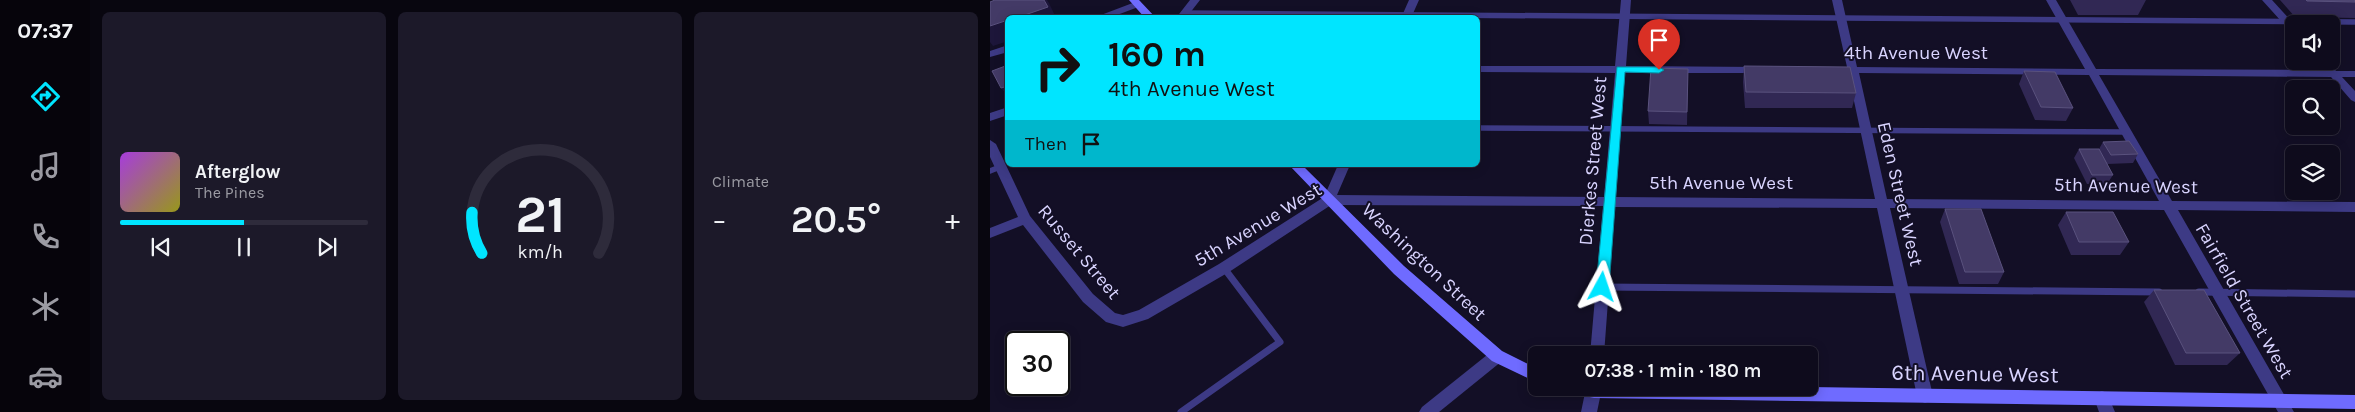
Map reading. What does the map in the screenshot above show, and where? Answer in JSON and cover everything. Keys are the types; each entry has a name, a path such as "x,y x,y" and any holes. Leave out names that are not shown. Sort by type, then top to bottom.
{"main road":[{"path":"1136,2 1148,15"},
{"name":"Washington Street","path":"1297,167 1399,270 1498,356 1528,371"},
{"name":"6th Avenue West","path":"1818,394 1925,396 2105,405 2283,406 2355,402"}],"street":[{"path":"1183,15 1195,0"},
{"path":"1407,15 1414,0"},
{"name":"Dierkes Street West","path":"1598,346 1626,0"},
{"name":"Eden Street West","path":"1837,0 1925,396"},
{"name":"Fairfield Street West","path":"2051,0 2283,406"},
{"path":"2267,0 2285,20"},
{"path":"1105,15 1136,2"},
{"path":"990,54 1005,49"},
{"path":"1480,69 1776,70"},
{"name":"4th Avenue West","path":"1824,70 2355,74"},
{"path":"2330,70 2355,98"},
{"path":"990,117 1005,111"},
{"name":"Russet Street","path":"990,144 995,169 1025,219 1088,298 1106,314 1120,320"},
{"path":"1329,200 1343,167"},
{"name":"5th Avenue West","path":"1120,320 1143,315 1224,268 1329,200 1610,200 2355,207"},
{"path":"990,233 1025,219"},
{"path":"1427,412 1498,356"},
{"path":"1589,412 1592,396"}],"lane":[{"path":"1480,16 2285,21"},
{"path":"2340,22 2355,22"},
{"path":"1480,128 2126,132"},
{"path":"1181,412 1280,342 1224,268"},
{"path":"1602,287 2168,292"},
{"path":"2188,292 2355,294"}],"building":[{"path":"995,0 1044,0 1048,7 1025,15 1005,15 1005,21 990,26 990,2"},
{"path":"2355,0 2355,2 2307,1"},
{"path":"1005,66 1005,87 1001,88 992,71"},
{"path":"1744,66 1850,67 1856,93 1746,92"},
{"path":"1651,68 1688,69 1687,112 1648,111"},
{"path":"2024,71 2055,72 2073,108 2041,107"},
{"path":"2129,141 2138,154 2111,155 2103,142"},
{"path":"2079,149 2099,149 2113,175 2092,175"},
{"path":"1945,209 1981,209 2004,272 1965,272"},
{"path":"2066,212 2113,212 2129,242 2079,242"},
{"path":"2154,290 2204,290 2240,353 2186,353"}],"route":[{"path":"1602,287 1620,70 1659,70"}]}
